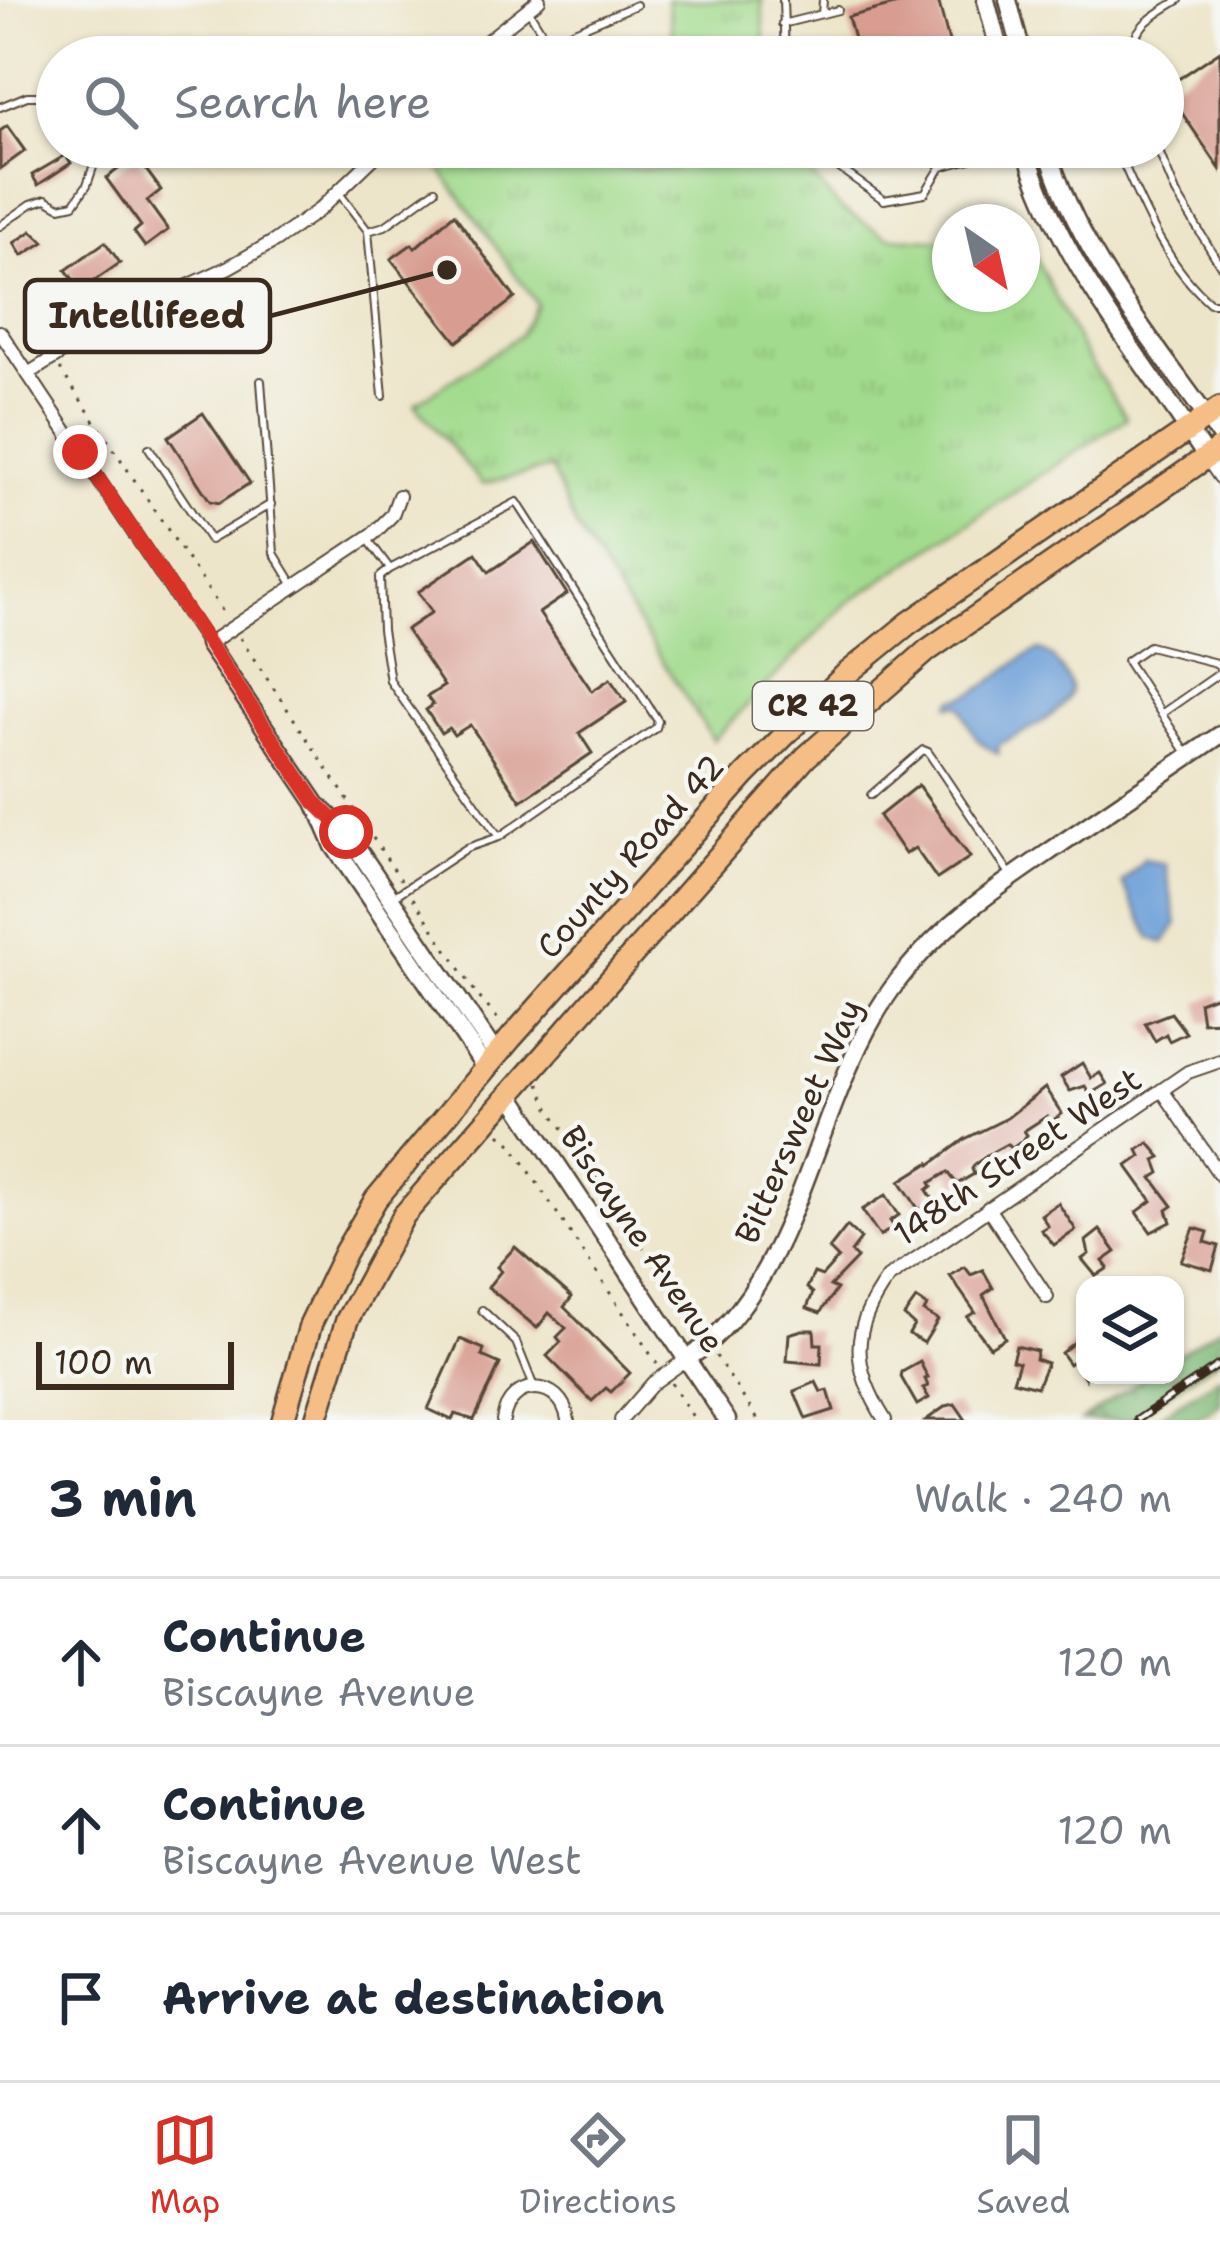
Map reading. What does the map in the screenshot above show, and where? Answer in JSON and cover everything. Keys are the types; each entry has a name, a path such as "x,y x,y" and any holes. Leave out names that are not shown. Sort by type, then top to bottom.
{"highway":[{"name":"County Road 42","path":"283,1420 310,1323 359,1227 392,1177 746,775 844,676 969,579 1205,418"},
{"name":"County Road 42","path":"316,1420 347,1320 387,1240 420,1193 838,725 955,630 1216,461"}],"street":[{"path":"986,0 995,36"},
{"path":"1008,0 1017,36"},
{"path":"493,36 533,4"},
{"path":"28,374 107,324 252,255 339,193 364,168"},
{"path":"1032,168 1075,263 1220,436"},
{"path":"1055,168 1093,251 1205,418 1216,461"},
{"path":"0,332 315,802 334,846 491,1062"},
{"path":"208,644 367,538 392,515 399,496"},
{"name":"Bittersweet Way","path":"621,1420 653,1383 731,1323 762,1278 842,1078 889,994 929,942 1012,877 1220,735"},
{"path":"315,802 398,893 491,1062"},
{"name":"148th Street West","path":"885,1420 869,1396 858,1345 863,1319 888,1278 1188,1072 1220,1060"},
{"path":"1162,1090 1220,1175"},
{"name":"Biscayne Avenue","path":"509,1092 727,1420"},
{"path":"988,1208 1047,1297"},
{"path":"503,1420 515,1394 534,1387 558,1395 568,1420"}],"lane":[{"path":"783,0 783,36"},
{"path":"822,14 823,0"},
{"path":"1133,36 1144,21 1179,0"},
{"path":"533,4 546,36"},
{"path":"562,36 636,5"},
{"path":"782,24 838,10"},
{"path":"0,107 36,96"},
{"path":"0,226 31,204 46,200 60,207 74,204 93,168"},
{"path":"839,168 884,200 925,193 940,168"},
{"path":"1126,168 1177,267 1210,303 1220,303"},
{"path":"1166,168 1220,265"},
{"path":"368,231 386,226 435,190"},
{"path":"339,193 368,231 383,396"},
{"path":"261,381 274,554 294,587"},
{"path":"149,448 210,540 271,504"},
{"path":"398,893 467,848 499,837 656,728 658,721 517,502 380,577 390,681 499,837"},
{"path":"367,538 390,569"},
{"path":"1161,713 1220,671 1216,663 1150,646 1127,662 1189,756"},
{"path":"871,795 923,750 928,752 1012,877"},
{"path":"482,1310 516,1342 534,1387"}],"path":[{"path":"53,358 233,628 398,893 499,1018"},
{"path":"537,1080 549,1108 698,1329"},
{"path":"500,1134 512,1145 656,1364"},
{"path":"714,1354 758,1420"},
{"path":"670,1381 695,1420"}],"green space":[{"path":"667,0 762,0 764,36 673,36"},
{"path":"439,168 805,168 841,209 888,237 932,239 932,312 1040,312 1040,266 1082,350 1127,418 846,604 713,740 576,527 551,468 482,484 415,404 519,336 537,304"},
{"path":"1220,1326 1220,1358 1184,1383 1184,1351"},
{"path":"1220,1376 1220,1404 1197,1420 1154,1420"},
{"path":"1135,1384 1182,1384 1129,1420 1082,1420"}],"water":[{"path":"1040,650 1065,675 1069,695 1049,717 999,744 998,754 978,739 960,705 950,705"},
{"path":"1144,860 1165,864 1177,924 1164,943 1151,938 1122,883"}],"building":[{"path":"913,0 938,0 947,36 853,36 848,17"},
{"path":"1220,51 1220,169 1184,116 1184,75"},
{"path":"7,126 25,151 0,169 0,131"},
{"path":"44,168 64,168 38,185 32,175"},
{"path":"120,168 145,168 161,190 147,201 168,230 145,247 134,232 141,226 106,178"},
{"path":"454,214 515,298 457,342 391,259 412,244 415,248"},
{"path":"32,231 44,242 22,256 14,243"},
{"path":"105,242 120,263 81,290 66,270"},
{"path":"203,413 250,483 219,503 210,501 168,437"},
{"path":"534,542 567,594 539,613 592,691 610,679 626,702 579,733 592,753 521,801 470,725 454,735 449,728 441,733 426,710 433,705 427,697 444,686 406,630 432,612 418,592 476,553 489,572"},
{"path":"918,785 970,857 937,879 915,848 905,854 879,816"},
{"path":"1220,994 1220,1021 1202,1022 1199,1002"},
{"path":"1171,1013 1186,1033 1169,1041 1166,1034 1155,1041 1145,1023"},
{"path":"1082,1063 1091,1078 1100,1073 1107,1084 1090,1094 1085,1086 1070,1091 1061,1077"},
{"path":"1045,1088 1062,1114 1051,1122 1047,1116 1024,1131 1027,1135 1011,1149 1007,1144 994,1151 975,1164 974,1174 957,1184 948,1172 930,1183 927,1190 934,1201 919,1210 900,1181 1007,1118"},
{"path":"1149,1143 1161,1157 1155,1160 1160,1173 1152,1178 1173,1206 1167,1210 1171,1222 1151,1232 1137,1212 1152,1201 1127,1166"},
{"path":"886,1195 899,1215 890,1221 894,1227 880,1236 862,1210"},
{"path":"1058,1203 1076,1230 1054,1245 1041,1230 1048,1226 1041,1215"},
{"path":"847,1226 861,1239 851,1252 857,1258 830,1286 837,1289 820,1313 807,1308 813,1293 807,1288 814,1273 822,1276 838,1258 829,1249"},
{"path":"1194,1228 1208,1232 1205,1242 1219,1246 1212,1270 1181,1261"},
{"path":"1100,1230 1116,1252 1103,1261 1108,1268 1096,1276 1082,1259 1089,1254 1086,1241"},
{"path":"515,1247 572,1297 564,1307 630,1373 611,1392 606,1388 592,1401 547,1356 561,1342 557,1337 566,1328 549,1313 537,1328 488,1287 501,1271 497,1267"},
{"path":"965,1267 971,1275 983,1270 993,1288 983,1295 1005,1338 990,1347 967,1317 975,1312 950,1276"},
{"path":"916,1299 927,1306 924,1312 938,1320 924,1343 909,1334 914,1325 904,1316"},
{"path":"814,1330 815,1344 822,1344 821,1364 787,1361 789,1334"},
{"path":"460,1339 484,1349 482,1356 500,1364 474,1420 455,1414 452,1420 428,1409"},
{"path":"1076,1341 1076,1365 1061,1353"},
{"path":"1016,1346 1037,1351 1035,1359 1047,1363 1037,1387 1013,1381 1019,1362 1012,1360"},
{"path":"920,1362 928,1378 923,1388 929,1398 917,1405 901,1377"},
{"path":"816,1382 821,1392 828,1390 834,1410 806,1419 794,1391"},
{"path":"955,1404 966,1420 926,1420 946,1406"}],"railway":[{"path":"1137,1420 1220,1364"}],"place":[{"name":"Intellifeed","path":"447,270"}],"route":[{"path":"80,452 315,802 346,832"}]}
